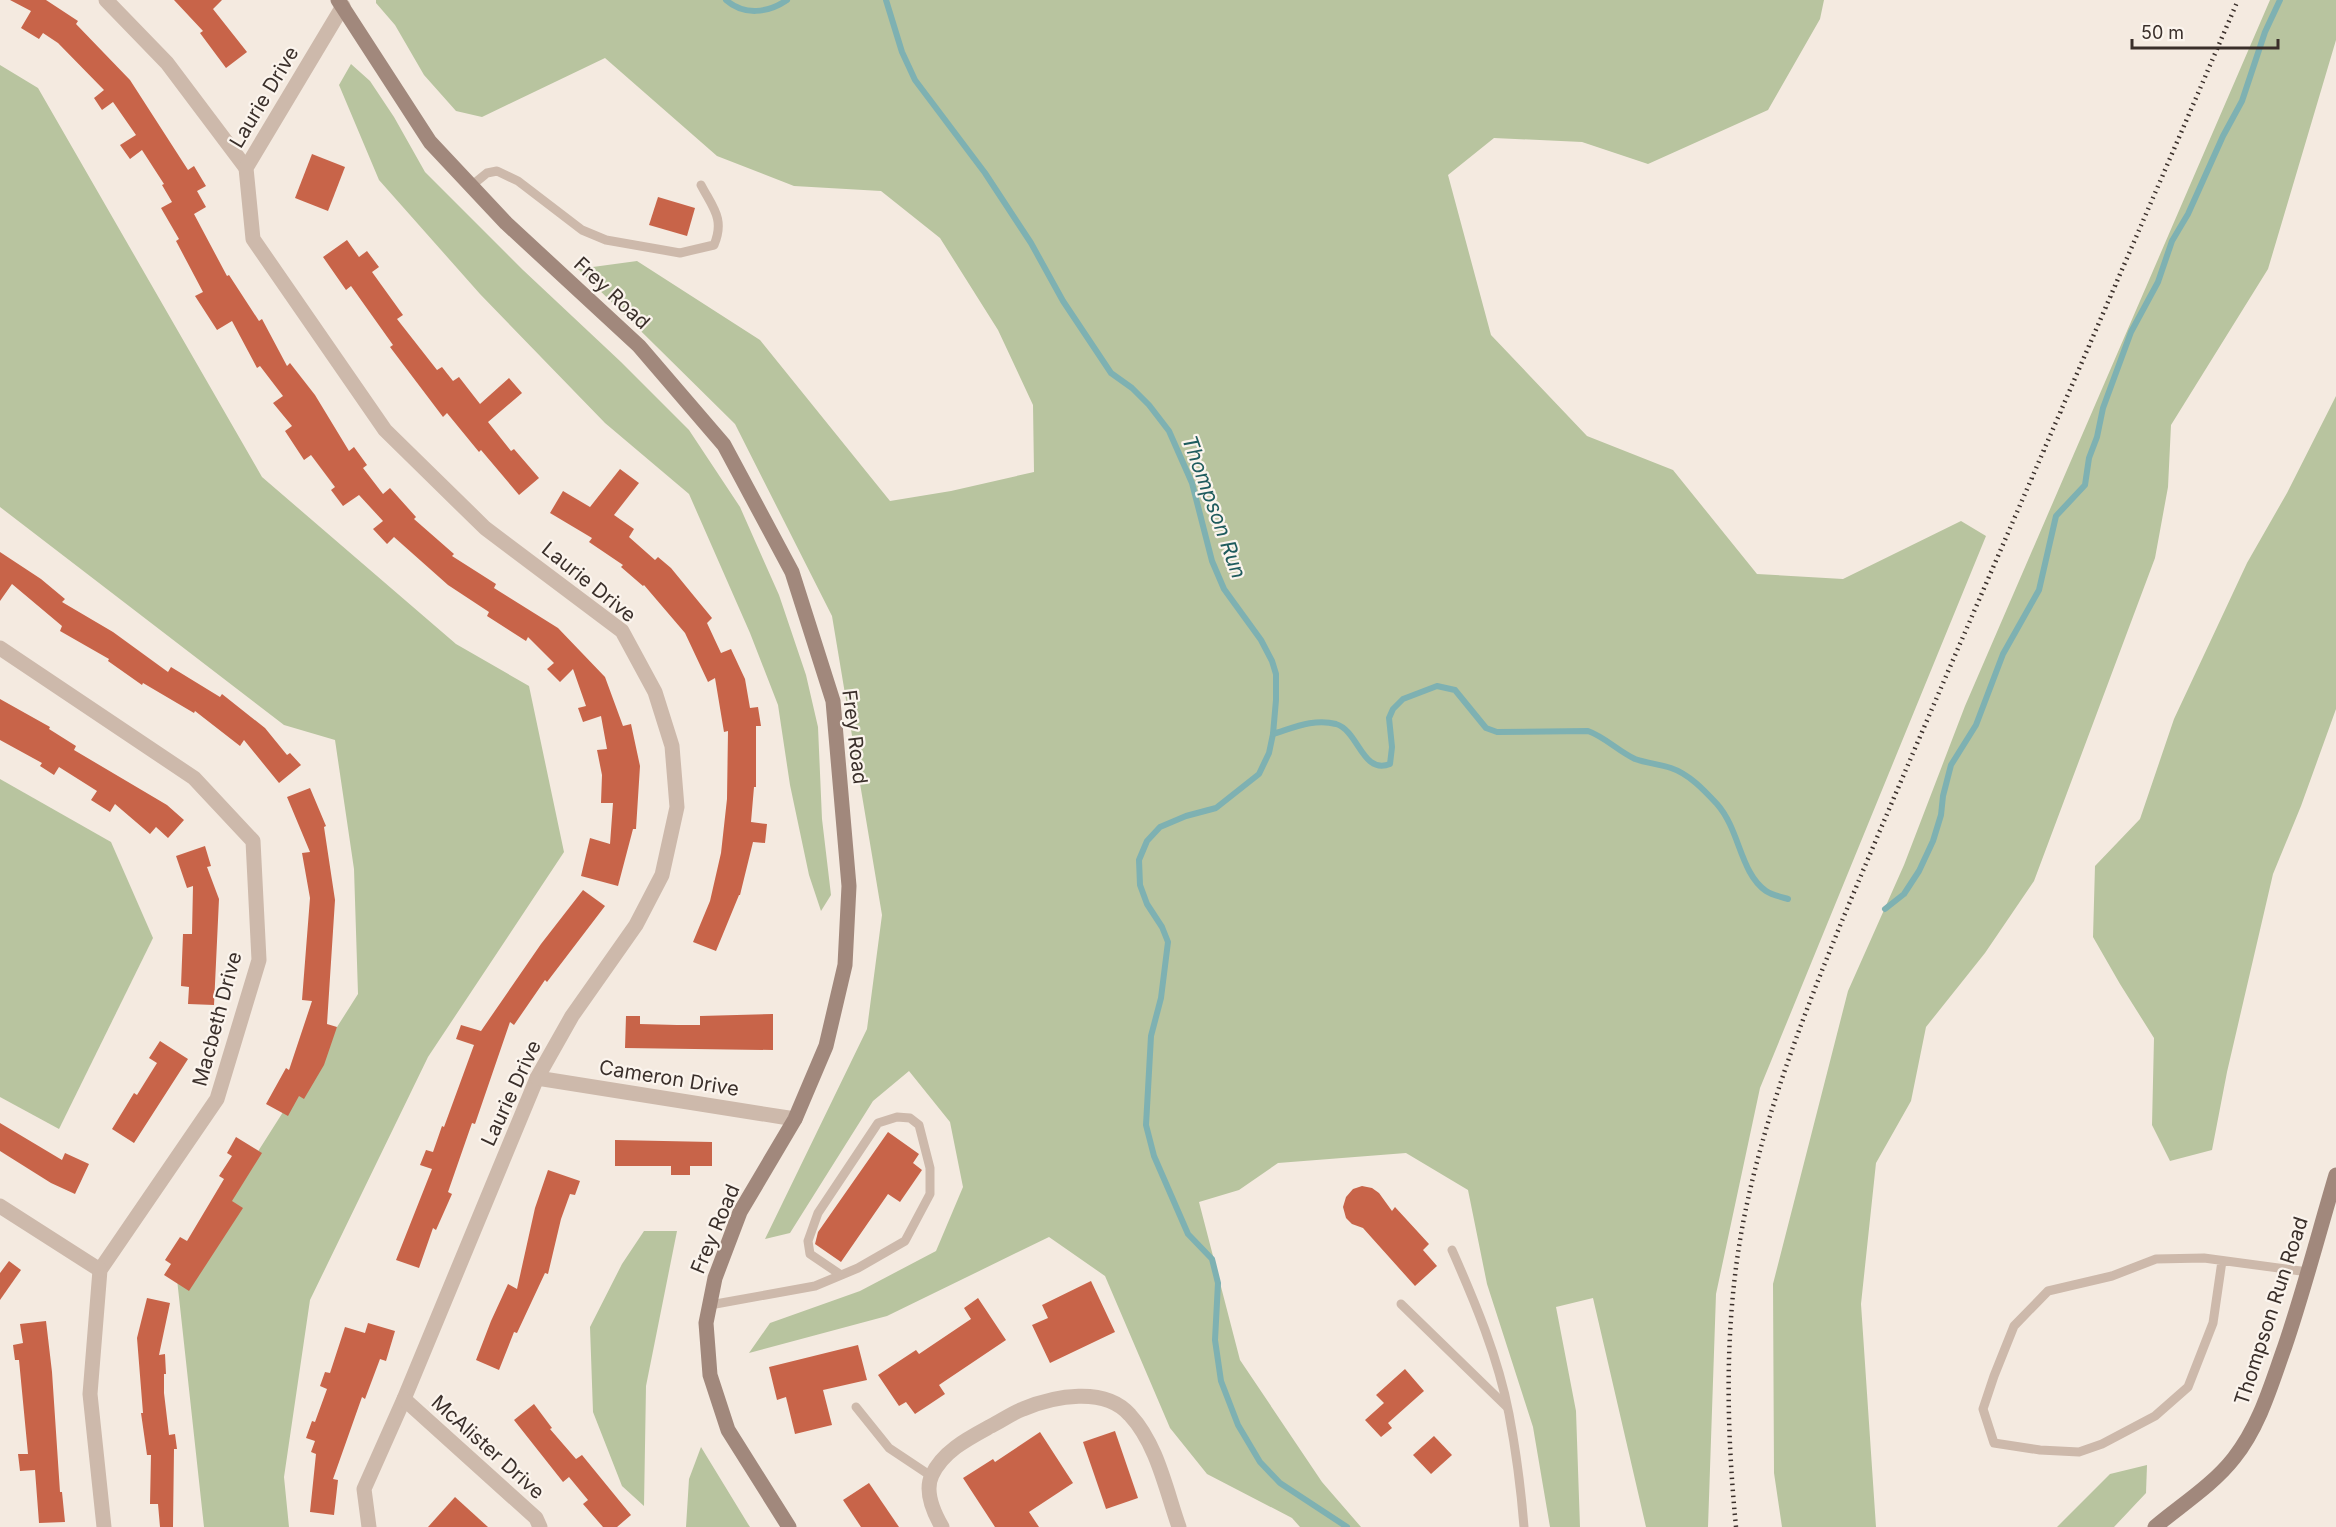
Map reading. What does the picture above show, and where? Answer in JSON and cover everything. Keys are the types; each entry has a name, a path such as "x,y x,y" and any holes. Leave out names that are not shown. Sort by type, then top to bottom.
{"street":[{"path":"106,0 166,63 246,168"},
{"name":"Laurie Drive","path":"341,3 246,168 253,239 385,430 485,528 622,631 655,692 672,746 677,807 662,875 636,925 572,1016 537,1078 404,1399 364,1489 369,1527"},
{"name":"Frey Road","path":"341,3 429,142 506,223 639,346 724,445 792,572 833,701 849,886 845,965 826,1046 795,1119 740,1212 715,1278 706,1323 710,1375 728,1430 789,1527"},
{"name":"Macbeth Drive","path":"0,648 194,778 252,841 259,960 217,1099 100,1270 90,1394 104,1527"},
{"name":"Cameron Drive","path":"537,1078 795,1119"},
{"name":"Thompson Run Road","path":"2154,1527 2211,1482 2233,1460 2247,1440 2267,1401 2336,1175"},
{"path":"0,1206 100,1270"},
{"path":"942,1527 929,1491 931,1476 942,1460 962,1442 1022,1409 1052,1400 1101,1397 1117,1404 1130,1414 1143,1433 1156,1461 1179,1527"},
{"name":"McAlister Drive","path":"404,1399 536,1518 540,1527"}],"lane":[{"path":"471,186 487,173 498,171 518,181 582,230 606,240 680,253 714,245 720,232 719,217 701,185"},
{"path":"710,1305 815,1286 858,1268 904,1241 930,1194 930,1168 919,1125 910,1118 897,1116 878,1123 818,1213 808,1241 810,1254 841,1275"},
{"path":"1452,1250 1488,1338 1508,1408 1520,1481 1524,1527"},
{"path":"2222,1261 2213,1323 2188,1387 2155,1416 2102,1444 2079,1452 2040,1450 1994,1443 1983,1408 1994,1376 2014,1326 2048,1291 2112,1276 2156,1259 2204,1258 2308,1272"},
{"path":"1401,1304 1508,1408"},
{"path":"856,1407 890,1448 931,1476"}],"green space":[{"path":"376,0 1824,0 1820,19 1768,110 1648,164 1582,142 1494,138 1448,175 1491,335 1587,436 1673,470 1757,574 1843,579 1961,521 1986,536 1760,1088 1716,1294 1708,1527 1646,1527 1593,1298 1556,1307 1576,1411 1580,1527 1550,1527 1533,1427 1487,1284 1468,1190 1406,1153 1278,1163 1239,1190 1199,1202 1240,1360 1322,1482 1361,1527 1300,1527 1292,1518 1207,1474 1170,1428 1105,1276 1049,1237 887,1316 749,1353 770,1323 860,1291 936,1251 963,1187 950,1122 909,1071 873,1101 790,1233 765,1239 867,1029 882,915 832,616 735,424 578,269 637,261 760,340 890,501 951,491 1034,472 1033,405 998,330 940,238 881,191 794,186 717,156 605,58 482,117 456,111 424,75 395,25 376,3"},
{"path":"2270,0 2336,0 2336,40 2268,269 2171,425 2168,487 2155,558 2034,881 1985,953 1926,1027 1911,1101 1876,1163 1861,1304 1876,1527 1782,1527 1774,1473 1773,1284 1848,991 1904,865 1965,706"},
{"path":"351,64 370,81 394,117 425,172 689,430 740,507 779,595 806,675 818,727 822,819 831,895 821,911 809,875 790,785 778,705 750,633 689,494 605,423 480,294 379,180 339,85"},
{"path":"0,65 38,88 262,477 456,644 529,686 564,852 428,1057 310,1300 284,1477 289,1527 204,1527 177,1279 358,994 354,869 335,740 284,725 0,507"},
{"path":"2336,396 2336,709 2301,806 2273,874 2227,1072 2212,1150 2170,1161 2152,1125 2154,1038 2093,937 2095,866 2140,819 2174,719 2247,563 2287,493"},
{"path":"0,779 111,842 153,938 59,1129 0,1097"},
{"path":"644,1231 677,1231 646,1386 644,1506 622,1486 593,1412 590,1327 622,1264"},
{"path":"701,1447 750,1527 686,1527 689,1479"},
{"path":"2147,1465 2146,1493 2114,1527 2057,1527 2110,1474"}],"building":[{"path":"10,0 46,0 78,21 76,24 130,80 188,170 194,166 206,186 197,191 206,207 194,214 227,276 229,275 259,321 262,319 287,366 290,363 315,395 349,451 354,447 367,465 363,468 383,494 390,488 416,517 414,519 454,554 452,556 496,584 494,588 558,628 605,677 623,726 631,724 640,766 636,829 633,829 618,886 581,876 590,838 610,844 613,803 601,803 602,775 597,750 607,749 601,716 583,722 578,708 586,706 573,669 560,682 547,669 554,663 528,637 526,641 487,616 489,612 448,585 394,537 387,544 373,529 383,521 359,495 343,506 331,490 335,487 311,455 304,460 285,431 292,426 273,403 283,396 260,366 257,368 232,321 217,330 195,296 203,292 176,241 179,239 161,208 172,202 162,185 164,184 142,150 130,159 120,145 136,135 113,102 102,110 94,98 104,90 58,43 43,33 39,39 21,28 31,11"},
{"path":"174,0 222,0 213,9 247,52 226,68 200,33 203,31"},
{"path":"312,154 345,167 328,211 295,198"},
{"path":"658,197 695,208 687,236 649,225"},
{"path":"347,240 359,257 367,251 379,267 372,272 403,315 397,319 437,370 442,367 453,381 459,377 480,404 509,378 522,393 488,422 511,451 514,449 539,478 519,495 447,413 443,417 390,347 393,345 351,286 346,290 323,257"},
{"path":"620,469 639,483 614,515 634,529 629,537 655,560 658,557 671,568 712,618 707,623 721,653 731,649 745,679 750,708 758,707 761,726 756,726 756,787 754,787 751,822 767,824 765,843 753,842 740,895 716,951 693,942 710,901 721,853 727,799 728,731 724,732 715,678 708,682 685,633 644,585 621,567 623,565 589,542 592,538 550,513 563,491 590,507"},
{"path":"0,552 41,579 65,599 62,602 113,632 168,672 171,667 220,697 222,694 265,728 287,755 290,753 301,765 279,783 244,740 240,746 195,711 194,713 143,683 142,685 108,661 109,659 60,631 62,626 12,584 0,601"},
{"path":"0,699 50,727 49,729 76,746 74,750 167,805 184,820 168,838 156,827 150,834 115,804 110,812 91,800 97,791 59,767 54,775 40,766 42,763 0,740"},
{"path":"310,788 326,826 324,827 335,900 327,1024 337,1027 324,1065 304,1099 299,1096 288,1116 266,1104 286,1068 289,1070 312,1001 302,1000 310,898 302,853 310,852 287,797"},
{"path":"205,846 211,866 207,867 219,899 214,1005 188,1004 189,987 181,986 183,934 192,934 193,886 187,888 176,856"},
{"path":"583,890 605,906 547,982 545,980 514,1025 510,1022 475,1124 472,1123 448,1192 452,1194 436,1230 433,1228 419,1268 396,1260 432,1169 420,1165 426,1150 433,1152 474,1045 456,1039 461,1025 481,1031 541,944"},
{"path":"773,1014 773,1050 625,1048 626,1016 640,1016 640,1024 700,1025 700,1016"},
{"path":"160,1041 188,1059 134,1143 112,1129 134,1093 137,1095 157,1063 149,1058"},
{"path":"0,1123 62,1160 65,1153 89,1164 75,1194 51,1183 0,1151"},
{"path":"888,1132 919,1154 913,1163 922,1170 900,1202 888,1194 841,1262 815,1244 818,1232"},
{"path":"236,1137 262,1153 232,1201 243,1208 189,1291 164,1275 171,1264 165,1260 180,1237 187,1241 224,1179 219,1176 232,1156 227,1153"},
{"path":"615,1140 712,1142 712,1166 690,1166 690,1175 671,1175 671,1166 615,1166"},
{"path":"548,1170 580,1181 575,1195 570,1194 561,1219 548,1274 545,1273 517,1333 514,1332 499,1370 476,1360 508,1284 517,1289 535,1208"},
{"path":"1362,1186 1372,1188 1379,1193 1392,1211 1395,1207 1429,1244 1423,1250 1437,1266 1415,1286 1363,1228 1352,1224 1346,1218 1343,1207 1346,1197 1353,1189"},
{"path":"9,1261 21,1270 0,1300 0,1273"},
{"path":"1091,1281 1115,1332 1050,1363 1032,1325 1048,1318 1042,1305"},
{"path":"147,1298 170,1303 159,1355 165,1354 164,1393 169,1435 175,1434 177,1449 174,1449 173,1527 160,1527 158,1504 150,1504 151,1455 147,1455 141,1413 143,1413 137,1338"},
{"path":"978,1298 1006,1340 939,1385 945,1394 915,1414 906,1402 899,1406 878,1375 916,1350 919,1354 971,1319 964,1308"},
{"path":"46,1321 52,1372 60,1492 62,1492 65,1522 39,1523 35,1470 20,1471 18,1454 28,1454 19,1360 15,1360 13,1345 23,1343 20,1324"},
{"path":"368,1323 395,1331 386,1361 380,1359 365,1399 362,1397 333,1479 338,1480 334,1515 310,1512 316,1454 311,1452 315,1441 306,1438 312,1421 315,1422 327,1389 320,1386 325,1372 330,1373 345,1327 365,1333"},
{"path":"858,1345 867,1380 823,1390 832,1425 795,1434 786,1397 777,1400 769,1367"},
{"path":"1405,1369 1424,1391 1388,1423 1392,1428 1381,1437 1365,1420 1384,1403 1376,1395"},
{"path":"534,1404 552,1428 550,1429 576,1459 582,1455 631,1515 617,1527 603,1527 583,1504 588,1500 569,1477 563,1482 514,1420"},
{"path":"1115,1431 1138,1498 1106,1509 1083,1442"},
{"path":"1040,1432 1073,1483 1029,1512 1039,1527 995,1527 963,1478 993,1459 995,1462"},
{"path":"1434,1436 1452,1455 1431,1474 1413,1455"},
{"path":"869,1483 899,1527 861,1527 843,1500"},
{"path":"455,1497 488,1527 428,1527"}],"waterway":[{"name":"Thompson Run","path":"726,0 740,9 756,11 772,8 787,0"},
{"name":"Thompson Run","path":"886,0 902,52 915,80 985,173 1031,243 1063,301 1111,373 1132,388 1169,431 1192,483 1212,561 1224,589 1261,640 1276,674 1273,734 1269,753 1259,774 1216,808 1186,816 1160,827 1147,841 1139,860 1140,885 1147,904 1162,927 1168,942 1161,998 1151,1036 1146,1125 1154,1156 1188,1234 1212,1259 1218,1283 1215,1340 1221,1381 1238,1425 1260,1462 1280,1483 1347,1527"},
{"path":"1885,909 1904,894 1919,871 1933,841 1951,765 1976,725 2003,654 2039,590 2056,516 2085,485 2089,458 2097,437 2103,408 2131,332 2158,282 2172,241 2188,214 2223,136 2242,101 2265,32 2280,0"},
{"path":"1273,734 1312,723 1336,724 1344,728 1373,763 1381,766 1390,764 1392,747 1389,718 1393,709 1403,699 1437,686 1455,690 1486,728 1497,732 1588,731 1635,759 1671,768 1696,783 1725,814 1745,862 1757,883 1766,891 1788,899"}],"railway":[{"path":"1736,1527 1729,1411 1733,1295 1744,1218 1774,1102 1814,990 1859,879 2238,0"}]}
